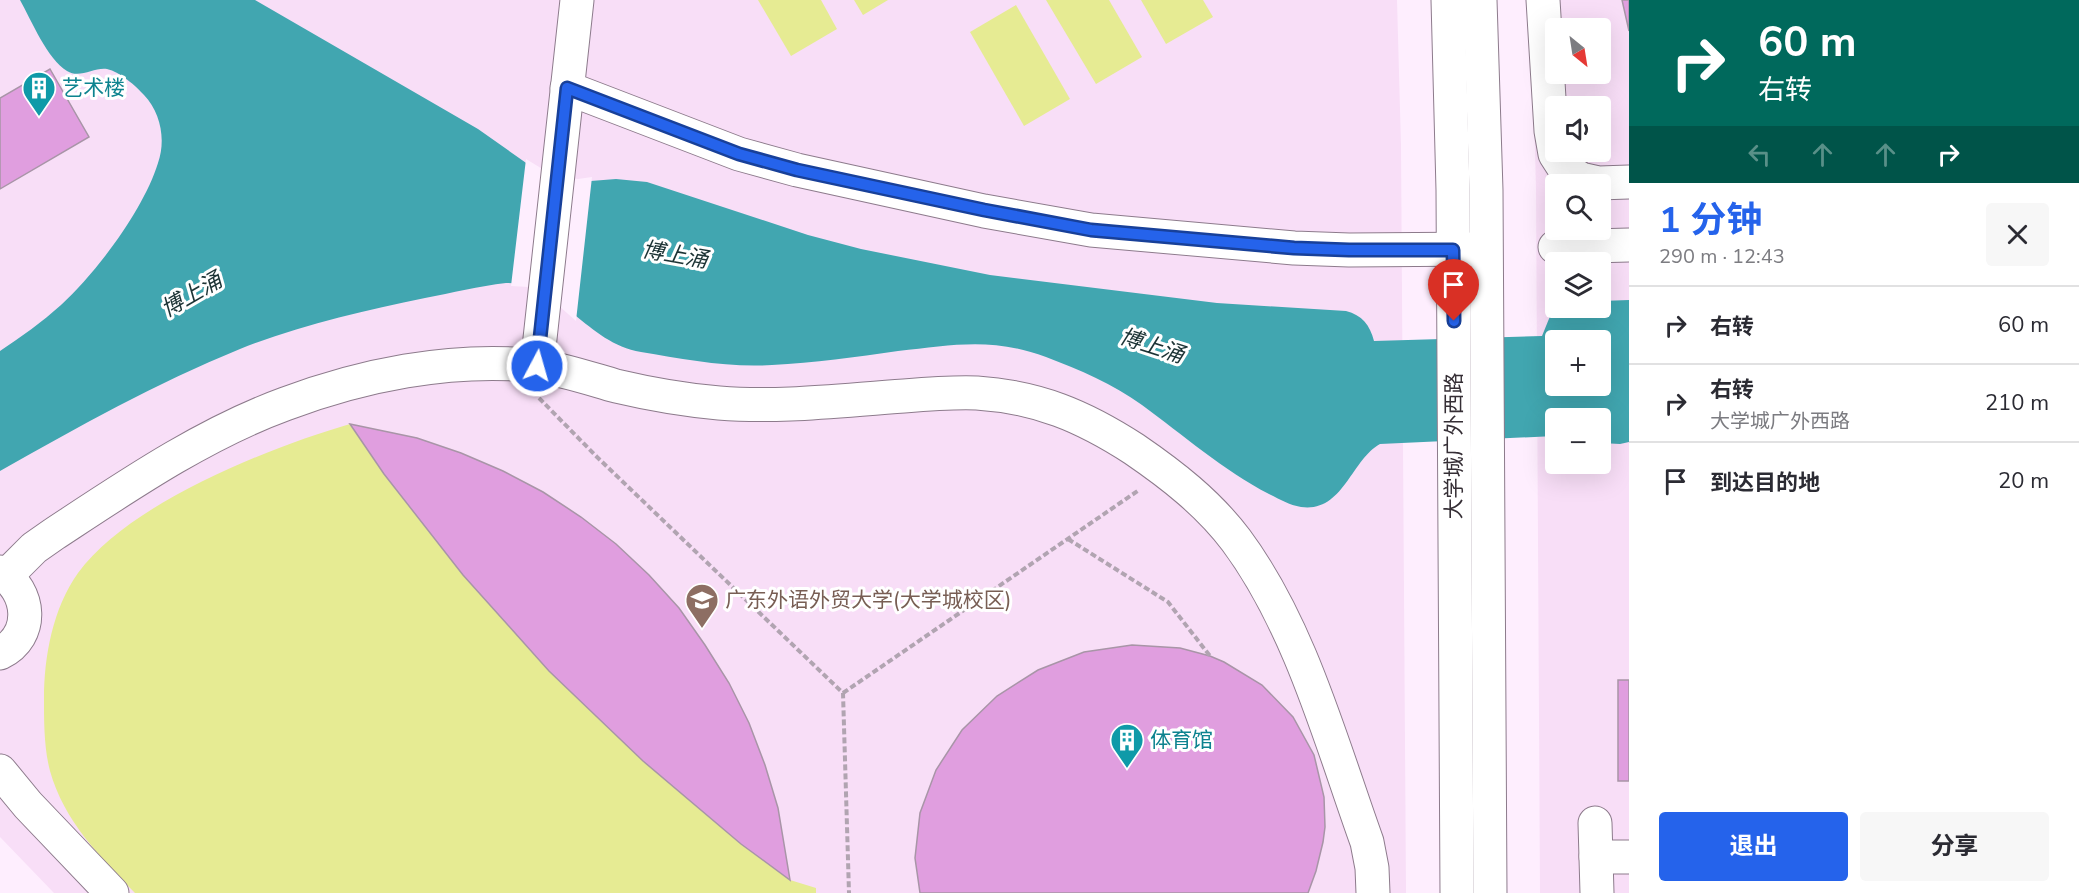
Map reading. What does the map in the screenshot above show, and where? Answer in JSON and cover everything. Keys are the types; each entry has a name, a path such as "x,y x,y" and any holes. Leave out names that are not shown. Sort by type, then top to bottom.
{"main road":[{"path":"537,382 541,321 577,0"},
{"name":"大学城广外西路","path":"1448,0 1452,99 1457,893"},
{"name":"大学城广外西路","path":"1480,0 1486,249 1490,893"},
{"path":"1543,0 1551,131 1555,154 1564,168 1581,179 1599,183 1629,182"},
{"path":"567,88 739,154 797,170 974,208 1091,230 1294,248 1486,249"},
{"path":"1555,247 1629,245"},
{"path":"0,653 12,645 19,636 24,625 25,614 21,593 3,574 34,548 172,459 227,430 284,404 343,386 425,368 485,364 537,382 741,405 974,393 1018,398 1055,407 1113,436 1187,488 1235,539 1285,626 1310,682 1367,842 1372,868 1373,893"},
{"path":"0,771 28,805 112,893"},
{"path":"1595,823 1597,893"},
{"path":"1596,857 1629,857"}],"path":[{"path":"537,382 597,457 843,693 849,893"},
{"path":"843,693 1166,472"},
{"path":"1068,539 1168,602 1210,656"}],"shaded area":[{"name":"广东外语外贸大学(大学城校区)","path":"0,0 1397,0 1401,146 1406,893 54,893 0,837"},
{"path":"1531,0 1629,0 1629,893 1540,893 1536,189"}],"green space":[{"path":"758,0 821,0 837,29 791,56"},
{"path":"854,0 888,0 863,15"},
{"path":"1046,0 1109,0 1142,57 1096,84"},
{"path":"1141,0 1203,0 1213,17 1166,44"},
{"path":"1016,5 1070,99 1024,126 970,32"},
{"path":"350,424 384,474 463,575 549,671 643,761 741,844 790,880 816,888 816,893 135,893 96,852 74,822 56,789 50,771 45,735 44,683 48,649 62,601 78,573 101,547 165,501 241,463"}],"water":[{"name":"博上涌","path":"20,0 255,0 478,129 539,172 578,182 616,179 647,182 808,235 861,249 990,275 1217,303 1346,311 1357,315 1364,322 1374,341 1542,336 1549,318 1611,318 1611,301 1629,300 1629,442 1611,444 1611,408 1545,408 1545,436 1380,444 1361,461 1337,494 1327,502 1315,507 1301,507 1280,500 1252,485 1120,390 1071,367 1026,351 972,344 788,364 756,366 706,362 641,352 622,346 605,337 559,302 543,293 526,286 506,283 355,314 263,340 148,391 0,471 0,351 61,305 104,258 142,200 158,163 162,145 158,118 141,91 122,76 107,69 77,74 67,71 53,58"}],"pier":[{"path":"526,159 554,176 578,179 592,177 576,321 551,299 529,287 511,286"}],"building":[{"path":"1622,0 1629,0 1629,31"},
{"name":"艺术楼","path":"50,69 89,137 0,189 0,98"},
{"path":"350,424 417,438 503,471 543,492 581,517 616,544 649,575 679,608 705,645 729,683 749,723 778,808 790,880 741,844 643,761 549,671 463,575 384,474"},
{"name":"体育馆","path":"1132,645 1180,648 1224,662 1262,685 1293,717 1314,755 1324,797 1323,842 1308,893 920,893 915,858 920,813 936,770 962,730 997,696 1038,670 1084,652"},
{"path":"1618,680 1629,680 1629,781 1618,781"}],"place":[{"name":"艺术楼","path":"39,117"},
{"name":"广东外语外贸大学(大学城校区)","path":"702,629"},
{"name":"体育馆","path":"1127,769"}],"route":[{"path":"537,366 567,88 739,154 797,170 1091,230 1294,248 1453,250 1454,321"}]}
